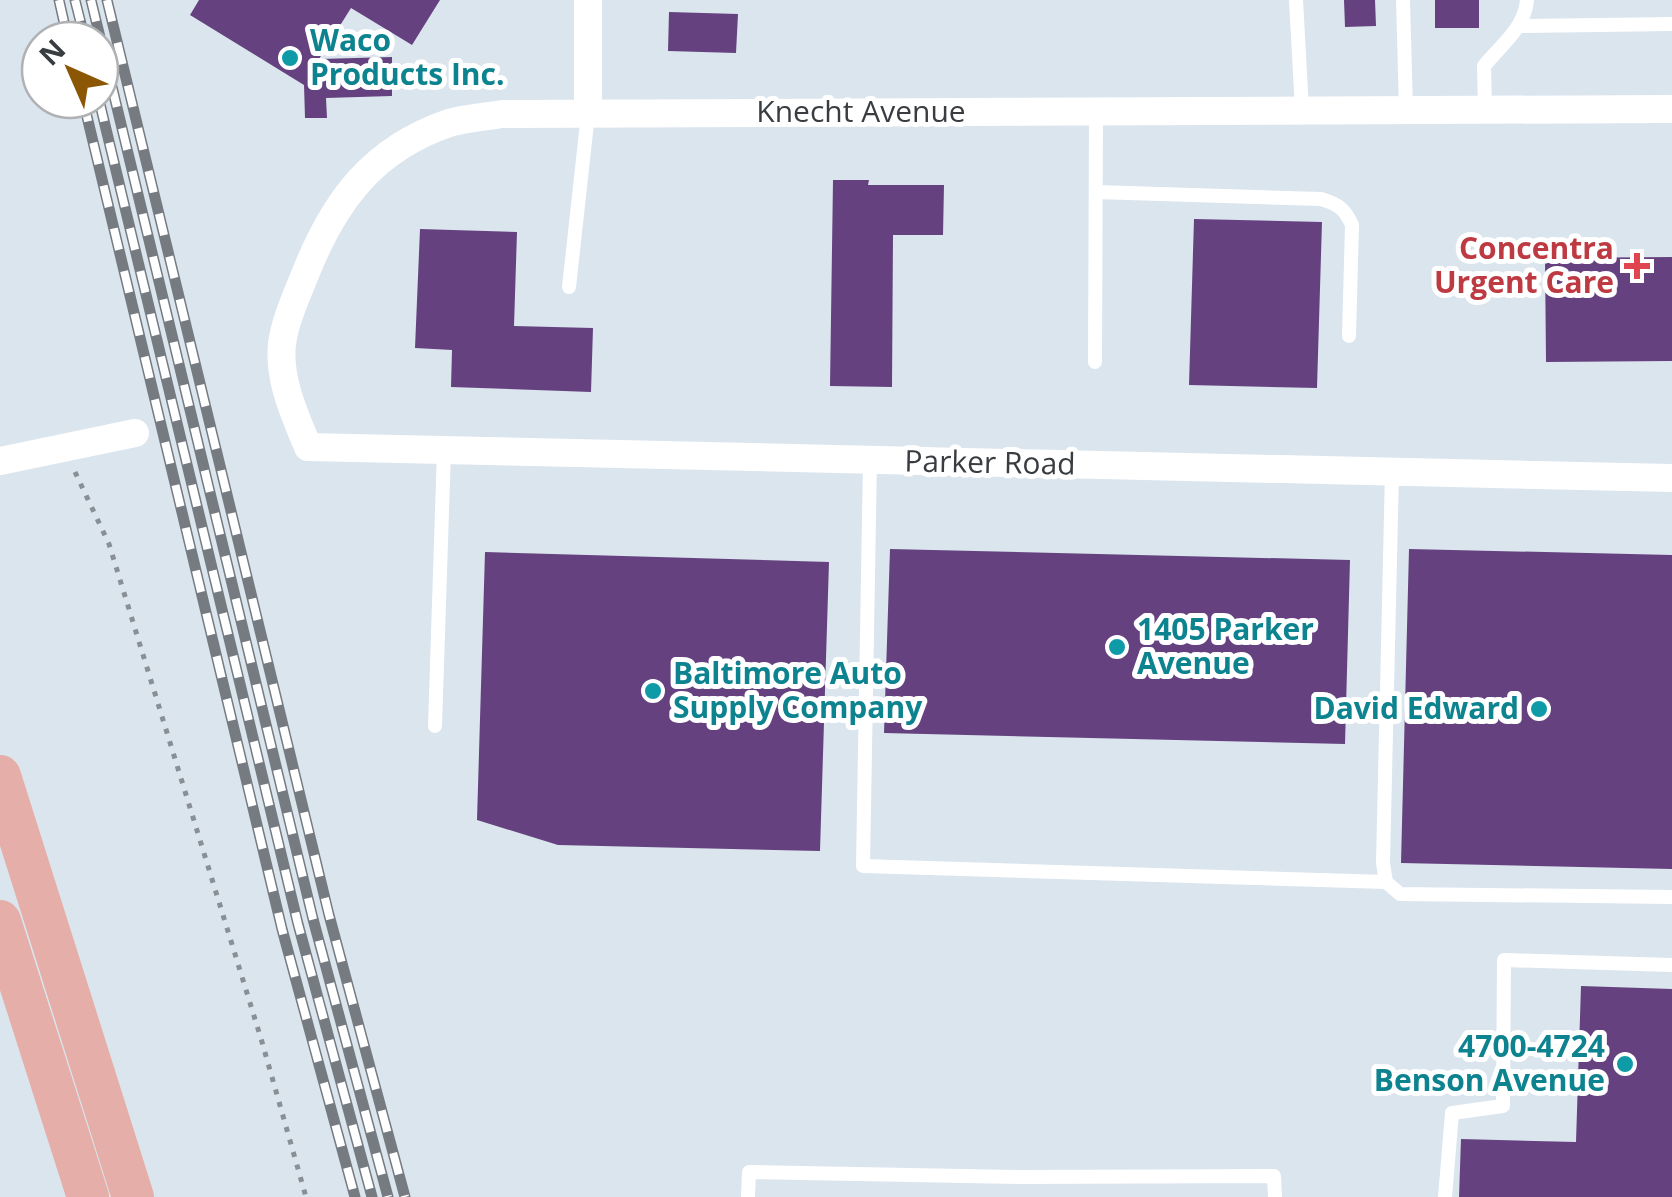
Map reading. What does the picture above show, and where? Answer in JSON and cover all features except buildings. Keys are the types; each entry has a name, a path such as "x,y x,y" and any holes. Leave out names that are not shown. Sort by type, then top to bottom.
{"main road":[{"path":"0,776 132,1197"},
{"path":"0,922 88,1197"}],"street":[{"path":"588,0 588,114"},
{"name":"Knecht Avenue","path":"308,447 292,410 282,346 290,313 322,233 343,198 374,166 413,140 450,123 502,114 1672,109"},
{"path":"0,462 135,433"},
{"name":"Parker Road","path":"308,447 1672,478"}],"lane":[{"path":"1296,0 1302,110"},
{"path":"1403,0 1406,109"},
{"path":"1485,109 1484,66 1518,26 1527,0"},
{"path":"1518,26 1672,24"},
{"path":"1095,362 1096,110"},
{"path":"569,287 588,114"},
{"path":"1096,192 1320,198 1337,204 1352,225 1349,336"},
{"path":"435,726 444,450"},
{"path":"870,460 863,866 1386,882 1400,894 1672,897"},
{"path":"1386,882 1383,863 1392,472"},
{"path":"1446,1197 1452,1112 1503,1106 1504,960 1672,965"},
{"path":"748,1197 750,1172 1274,1176 1274,1197"}],"path":[{"path":"64,447 109,544 306,1197"}],"railway":[{"path":"59,0 64,20"},
{"path":"75,0 80,20"},
{"path":"91,0 313,919 388,1197"},
{"path":"107,0 329,915 405,1197"},
{"path":"88,120 282,929 355,1197"},
{"path":"104,120 298,924 372,1197"}],"place":[{"name":"Waco Products Inc.","path":"290,58"},
{"name":"Concentra Urgent Care","path":"1637,266"},
{"name":"1405 Parker Avenue","path":"1117,647"},
{"name":"Baltimore Auto Supply Company","path":"653,691"},
{"name":"David Edward","path":"1539,709"},
{"name":"4700-4724 Benson Avenue","path":"1625,1064"}]}
